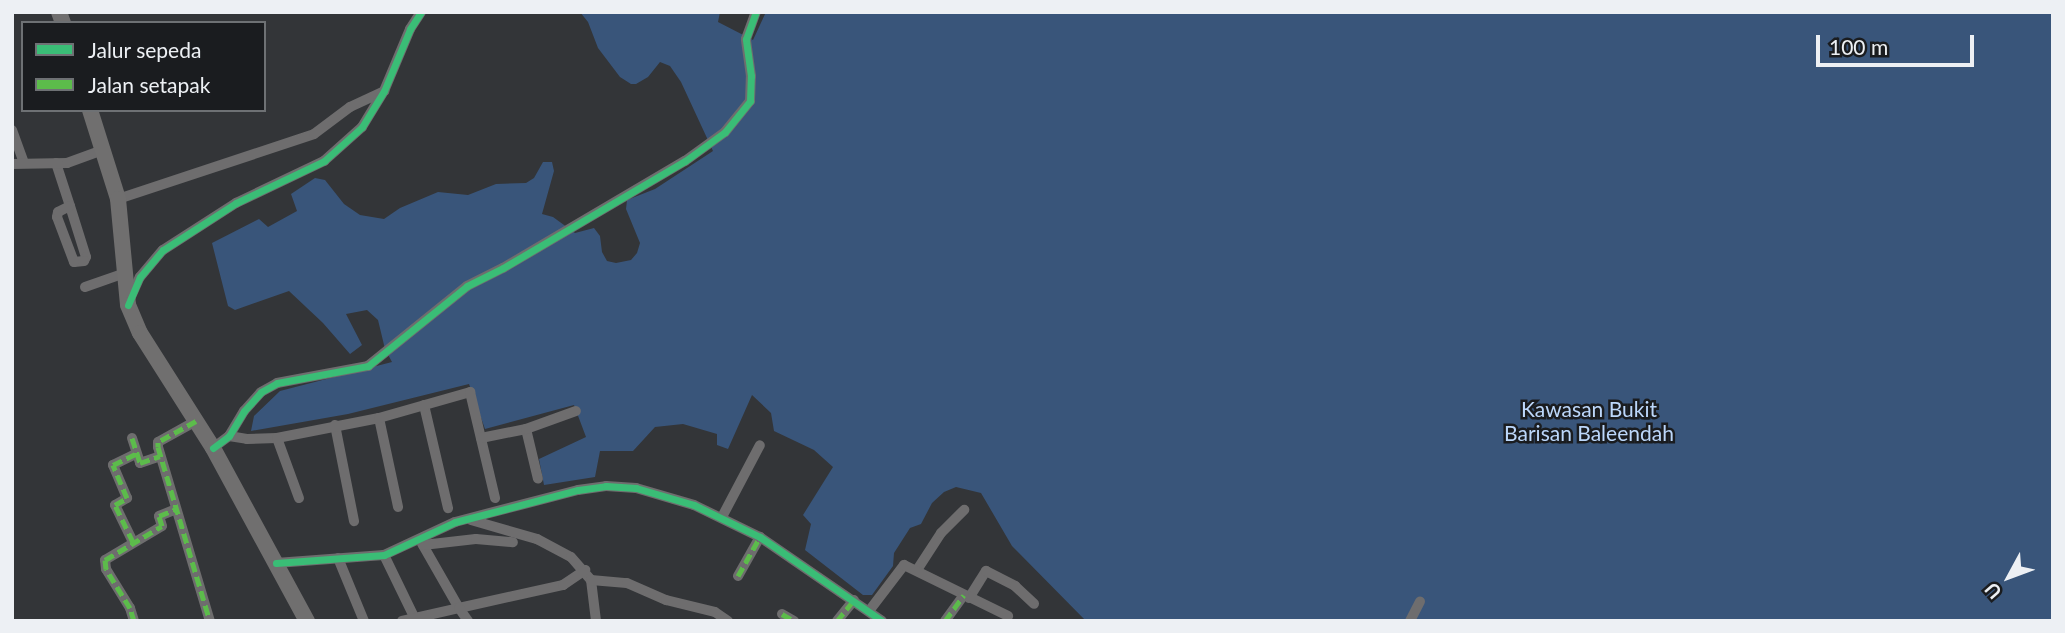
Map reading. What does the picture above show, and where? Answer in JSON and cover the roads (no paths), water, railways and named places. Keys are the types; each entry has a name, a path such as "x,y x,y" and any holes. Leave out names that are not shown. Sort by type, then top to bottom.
{"main road":[{"path":"91,112 118,199 128,305 140,333 212,448 307,621"}],"street":[{"path":"128,305 140,276 163,250 236,203 324,161 362,127 384,92 410,29 421,12"},
{"path":"212,448 229,436 244,411 261,392 277,383 368,366 467,286 514,262 685,161 725,132 750,101 751,76 746,39 756,12"},
{"path":"118,199 314,134 350,107 384,92"},
{"path":"12,130 18,164 67,163 103,150"},
{"path":"56,163 70,206 86,257 84,261 74,262 57,217 58,212 70,206"},
{"path":"85,288 125,272"},
{"path":"229,436 247,439 277,438 379,418 470,392 495,498"},
{"path":"424,405 448,508"},
{"path":"481,438 526,429 576,411"},
{"path":"379,418 398,507"},
{"path":"196,421 158,442 211,621"},
{"path":"335,425 354,521"},
{"path":"526,429 538,479"},
{"path":"132,438 140,463 160,456"},
{"path":"277,438 299,498"},
{"path":"722,517 760,445"},
{"path":"133,542 115,505 127,498 113,465 136,454"},
{"path":"421,542 442,526 578,490 606,486 636,488 694,505 760,537 882,621"},
{"path":"134,621 130,608 103,564 107,556 162,526 159,516 176,509"},
{"path":"917,570 941,533 964,510"},
{"path":"470,520 555,546 588,575 627,583 666,600 715,612 728,621"},
{"path":"738,576 760,537"},
{"path":"276,563 384,555 421,542 476,539 513,542"},
{"path":"421,542 468,621"},
{"path":"384,555 415,620"},
{"path":"338,558 365,621"},
{"path":"869,611 902,567 917,570 1008,616"},
{"path":"945,621 986,571 1015,586 1034,604"},
{"path":"402,621 563,585 588,575"},
{"path":"588,575 596,621"},
{"path":"837,621 854,600"},
{"path":"1410,621 1420,601"},
{"path":"782,614 794,621"}],"park label":[{"name":"Kawasan Bukit Barisan Baleendah","path":"1589,421"}]}
